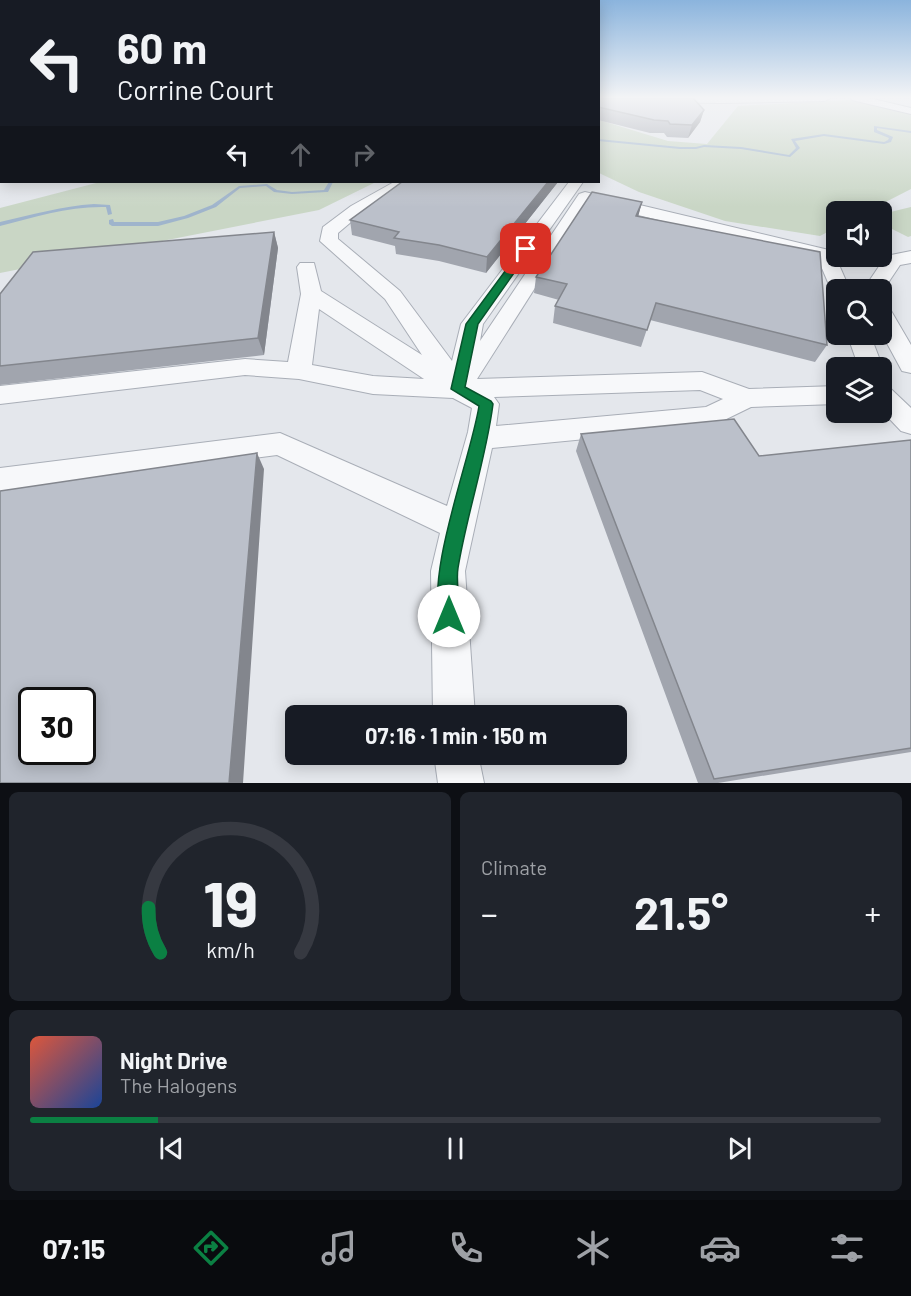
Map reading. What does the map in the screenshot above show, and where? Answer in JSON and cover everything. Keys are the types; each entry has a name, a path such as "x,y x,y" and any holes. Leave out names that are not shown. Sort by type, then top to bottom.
{"street":[{"path":"402,183 357,209 329,231 329,241 393,295 458,389"},
{"path":"458,389 472,324 575,183"},
{"path":"458,389 508,317 585,197 826,255 836,279"},
{"path":"880,279 893,260 911,256"},
{"path":"299,371 311,294 307,267"},
{"path":"311,294 458,389 486,404 448,571 453,705"},
{"path":"892,332 911,365"},
{"path":"0,395 245,367 299,371 373,385 458,389 702,381 747,398 826,395"},
{"path":"480,438 710,417 747,398"},
{"path":"892,405 911,424"},
{"path":"0,480 280,444 458,526"},
{"path":"458,765 461,783"}],"green space":[{"path":"600,135 647,135 668,141 707,144 715,135 911,135 911,189 888,201 826,201 826,233 820,236 725,221 639,192 600,173"},
{"path":"96,183 374,183 319,210 0,273 0,208"},
{"path":"911,207 911,236 908,237 892,229 892,212"}],"building":[{"path":"401,183 547,183 487,257 439,245 394,238 399,232 350,220"},
{"path":"592,192 642,202 636,216 820,252 826,345 656,303 647,330 555,306 567,284 536,277"},
{"path":"274,232 258,338 0,366 0,294 33,252"},
{"path":"734,419 759,456 911,440 911,748 714,779 581,434"},
{"path":"257,453 229,783 0,783 0,491"}],"waterway":[{"path":"600,140 680,148 704,146 741,148 790,156 798,148 792,140 824,135 884,143 890,141 891,137 884,135"},
{"path":"111,220 112,224 158,224 186,217 214,206 239,187 267,185 276,191 292,193 326,191 330,183"},
{"path":"0,224 80,206 108,206 110,214"}],"route":[{"path":"449,616 448,571 482,432 486,404 458,389 472,324 526,249"}]}
